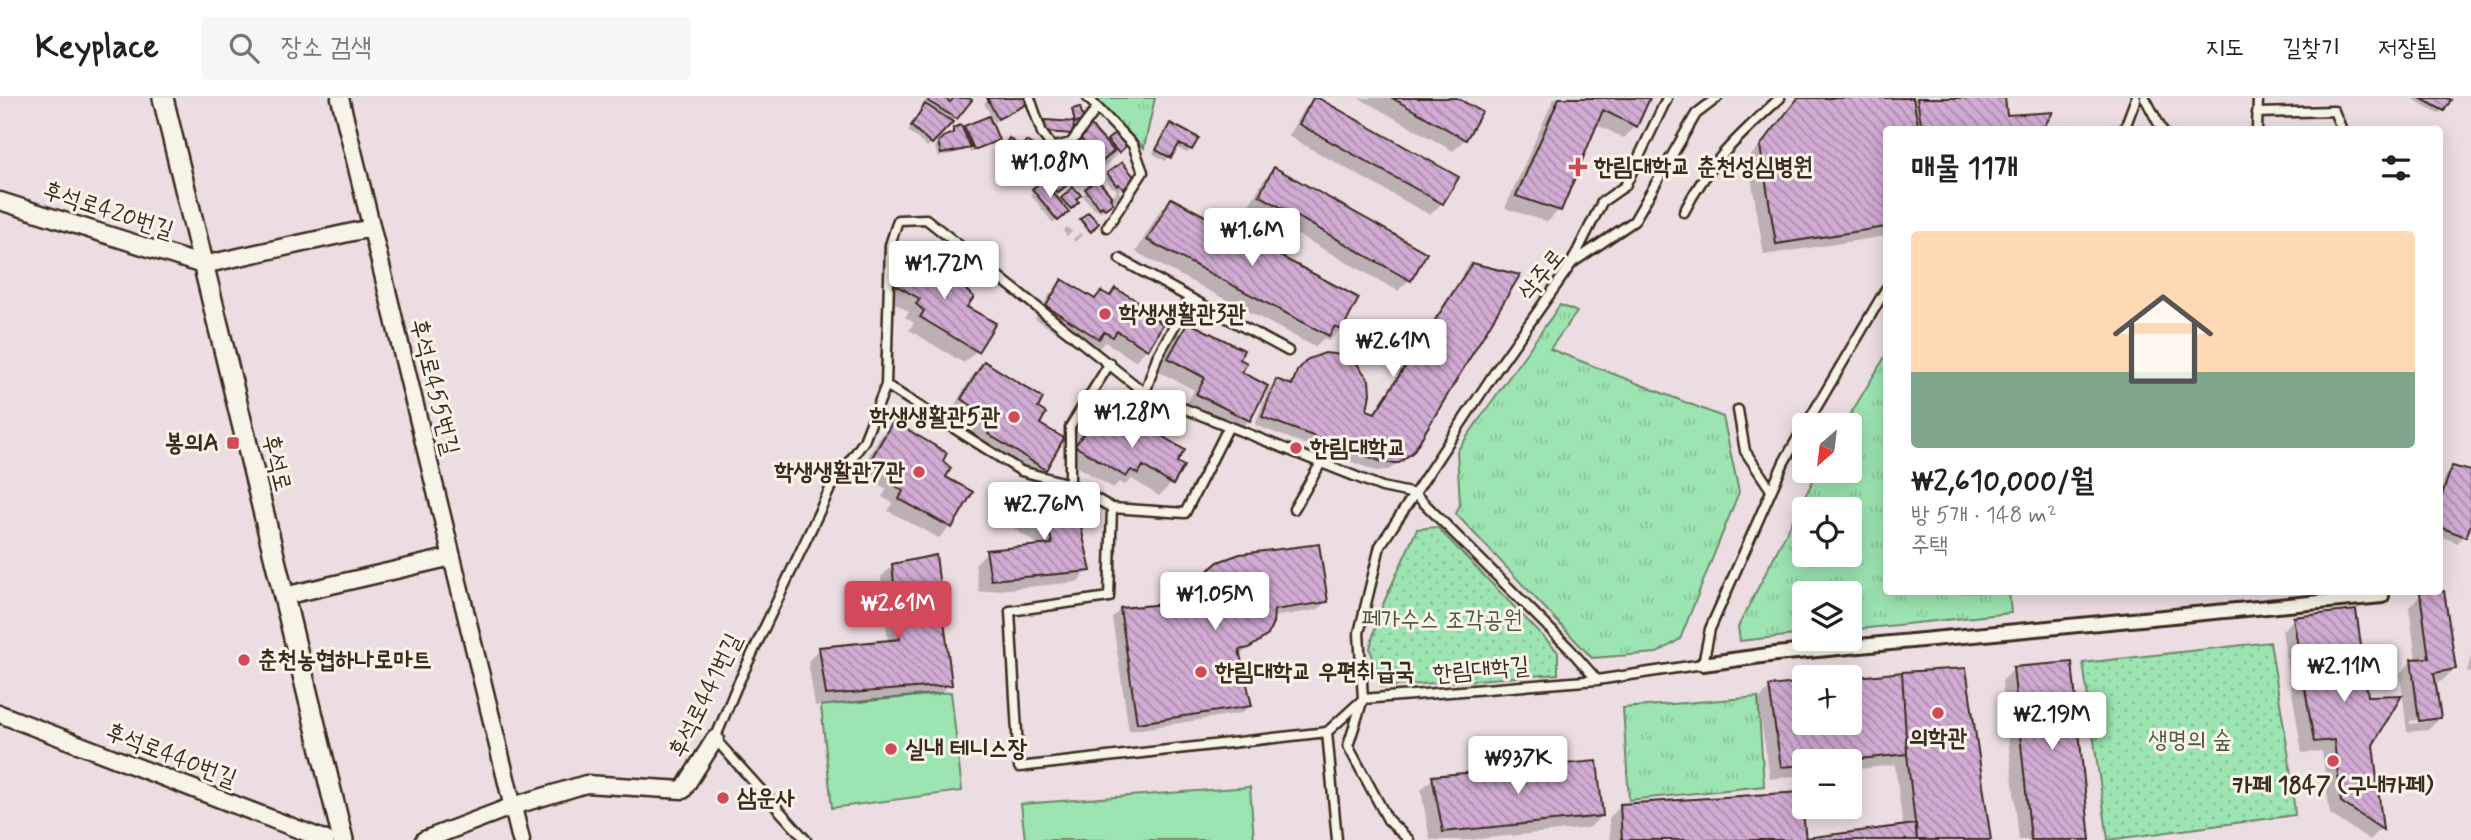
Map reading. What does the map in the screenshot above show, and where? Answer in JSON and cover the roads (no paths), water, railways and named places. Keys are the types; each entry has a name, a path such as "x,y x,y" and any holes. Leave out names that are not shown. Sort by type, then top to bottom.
{"street":[{"name":"후석로","path":"163,98 343,840"},
{"name":"후석로455번길","path":"340,98 521,840"},
{"name":"후석로420번길","path":"0,201 203,265"},
{"path":"203,265 371,228"},
{"path":"284,596 452,556"},
{"path":"1703,664 1776,654 2382,596"},
{"name":"후석로440번길","path":"0,714 326,840"},
{"name":"후석로441번길","path":"424,840 513,806 586,784 683,790 715,739"}],"lane":[{"path":"1030,98 1042,133 1054,146 1074,178"},
{"path":"1088,98 1133,145 1143,172 1107,227"},
{"path":"1572,262 1602,202 1625,186 1667,98"},
{"name":"삭주로","path":"1363,699 1359,633 1380,546 1495,372 1572,262 1634,221 1696,114 1717,98"},
{"path":"1684,212 1711,166 1780,98"},
{"path":"2126,126 2136,98"},
{"path":"2145,98 2160,126"},
{"path":"2257,126 2258,98"},
{"path":"1054,146 1070,143 1097,108"},
{"path":"2257,113 2334,111 2340,126"},
{"name":"후석로441번길","path":"715,739 736,688 829,491 864,441 886,385 890,245 898,220 926,219 1110,363"},
{"path":"1119,259 1288,351"},
{"path":"1813,413 1883,294"},
{"path":"1145,393 1157,357 1190,298"},
{"path":"1070,484 1070,427 1110,363 1145,393 1382,487 1415,494 1569,648 1597,680"},
{"path":"886,385 1021,471 1070,484 1112,508 1185,513 1229,426"},
{"path":"1738,410 1745,451 1772,490"},
{"path":"1703,664 1710,629 1792,448"},
{"path":"1294,509 1321,463"},
{"path":"1112,508 1109,597 1010,611 1019,767 1327,732 1363,699"},
{"name":"한림대학길","path":"1363,699 1597,680 1703,664"},
{"path":"1363,699 1348,746 1388,820 1409,840"},
{"path":"1327,732 1337,840"},
{"path":"715,739 806,840"}],"place":[{"name":"한림대학교 춘천성심병원","path":"1578,167"},
{"name":"학생생활관3관","path":"1105,314"},
{"name":"학생생활관5관","path":"1014,417"},
{"name":"봉의A","path":"233,443"},
{"name":"한림대학교","path":"1296,448"},
{"name":"학생생활관7관","path":"919,472"},
{"name":"춘천농협하나로마트","path":"244,660"},
{"name":"한림대학교 우편취급국","path":"1201,672"},
{"name":"의학관","path":"1938,713"},
{"name":"실내 테니스장","path":"891,749"},
{"name":"카페 1847 (구내카페)","path":"2333,761"},
{"name":"삼운사","path":"723,798"}],"park label":[{"name":"페가수스 조각공원","path":"1442,620"},
{"name":"생명의 숲","path":"2190,740"}]}
